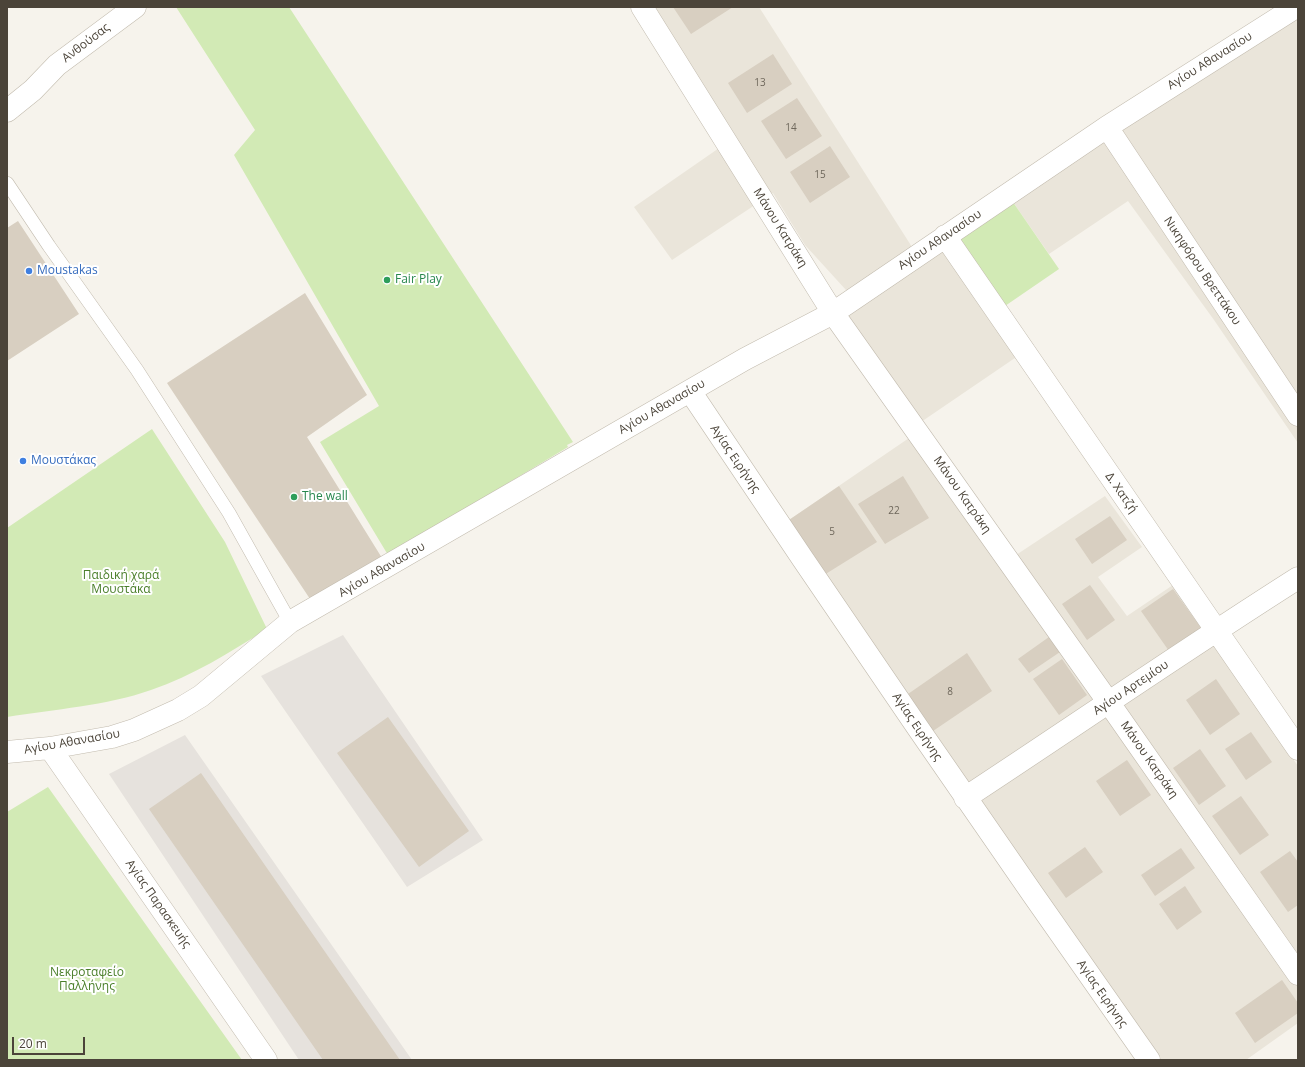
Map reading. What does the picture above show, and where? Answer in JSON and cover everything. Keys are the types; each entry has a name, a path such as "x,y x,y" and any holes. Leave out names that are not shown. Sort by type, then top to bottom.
{"street":[{"name":"Ανθούσας","path":"7,111 33,90 57,65 135,7"},
{"name":"Μάνου Κατράκη","path":"642,7 833,313 1109,703 1298,974"},
{"name":"Αγίου Αθανασίου","path":"7,752 50,748 124,734 178,710 200,696 290,622 745,359 833,313 1106,127 1296,7"},
{"name":"Ανθούσας","path":"7,92 28,78 57,65"},
{"name":"Νικηφόρου Βρεττάκου","path":"1106,127 1298,415"},
{"name":"Δ. Χατζή","path":"945,236 1298,749"},
{"name":"Αγίας Ειρήνης","path":"690,391 965,798 1149,1060"},
{"name":"Αγίου Αρτεμίου","path":"965,798 1216,630 1298,578"},
{"name":"Αγίας Παρασκευής","path":"50,748 266,1060"}],"lane":[{"path":"7,183 49,246 137,370 229,513 290,622"}],"shaded area":[{"path":"654,7 759,7 912,247 946,227 1034,345 921,422 846,315 857,308 846,290 805,245 773,193 672,260 634,207 735,137"},
{"path":"1298,7 1298,443 1214,320 1128,201 1049,254 1004,189"},
{"path":"912,436 1001,565 1105,496 1142,547 1098,577 1127,616 1173,585 1298,766 1298,1023 1246,1060 1160,1060 908,694 786,522"},
{"path":"343,635 483,840 407,887 261,676"},
{"path":"185,735 412,1060 299,1060 109,774"}],"green space":[{"name":"Fair Play","path":"176,7 289,7 573,442 567,445 568,447 388,555 320,442 379,406 234,155 255,130"},
{"path":"1004,189 1059,269 1005,306 946,227"},
{"name":"Παιδική χαρά Μουστάκα","path":"152,429 225,542 267,629 196,671 151,690 116,700 7,717 7,528"},
{"name":"Νεκροταφείο Παλλήνης","path":"48,787 242,1060 7,1060 7,812"}],"building":[{"path":"673,7 733,7 691,34"},
{"path":"773,54 792,84 747,113 728,83"},
{"path":"797,98 822,136 786,159 761,121"},
{"path":"830,146 850,177 810,203 790,172"},
{"name":"Moustakas","path":"18,221 79,314 7,361 7,228"},
{"name":"The wall","path":"305,293 367,395 307,437 382,558 312,602 167,383"},
{"path":"903,476 929,518 885,544 858,504"},
{"path":"839,486 877,542 824,575 786,522"},
{"path":"1110,516 1127,540 1092,564 1075,539"},
{"path":"1090,585 1115,620 1087,640 1062,604"},
{"path":"1173,589 1201,628 1169,651 1141,611"},
{"path":"1049,637 1060,652 1029,673 1018,659"},
{"path":"967,653 992,691 933,731 908,694"},
{"path":"1062,659 1087,695 1059,715 1033,679"},
{"path":"1216,679 1240,714 1210,735 1186,700"},
{"path":"388,717 469,831 419,867 337,753"},
{"path":"1251,732 1272,762 1246,780 1225,749"},
{"path":"1200,749 1226,786 1199,805 1173,768"},
{"path":"1127,760 1151,795 1120,816 1096,781"},
{"path":"201,773 400,1060 323,1060 149,809"},
{"path":"1241,796 1269,835 1240,855 1212,816"},
{"path":"1085,847 1103,872 1066,898 1048,873"},
{"path":"1181,848 1195,868 1155,896 1141,875"},
{"path":"1290,851 1298,862 1298,905 1288,912 1260,872"},
{"path":"1185,886 1202,912 1177,930 1159,904"},
{"path":"1282,980 1298,1003 1298,1013 1255,1043 1235,1013"}],"place":[{"name":"Moustakas","path":"29,271"},
{"name":"Fair Play","path":"387,280"},
{"name":"Μουστάκας","path":"23,461"},
{"name":"The wall","path":"294,497"}]}
